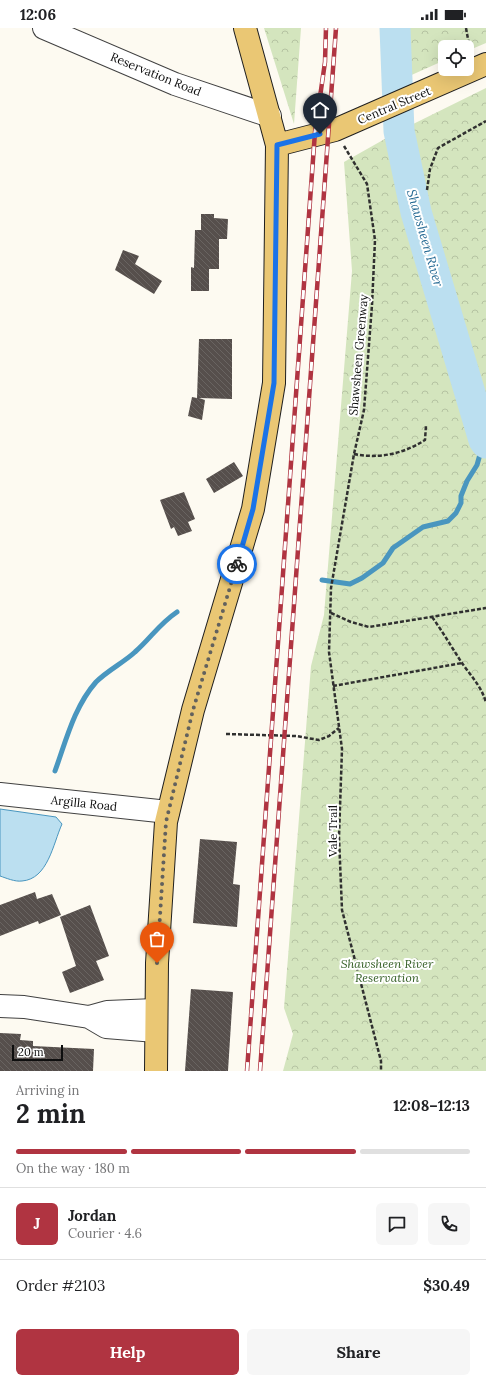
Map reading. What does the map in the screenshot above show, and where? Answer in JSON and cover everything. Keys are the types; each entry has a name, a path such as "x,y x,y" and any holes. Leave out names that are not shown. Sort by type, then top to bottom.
{"main road":[{"path":"156,1071 156,1021 166,822 193,710 253,509 274,383 277,145 245,28"},
{"name":"Central Street","path":"277,145 335,130 374,114 411,98 478,59"}],"street":[{"name":"Reservation Road","path":"44,28 175,84 270,116"},
{"name":"Argilla Road","path":"0,794 168,812"},
{"path":"0,1006 24,1007 90,1018 106,1027 156,1021"}],"path":[{"path":"466,28 478,59"},
{"path":"427,190 430,169 438,148 486,121"},
{"name":"Shawsheen Greenway","path":"331,588 354,454 364,410 372,305 375,240 367,184 335,130"},
{"path":"354,454 371,457 393,454 415,446 425,440 426,425"},
{"name":"Vale Trail","path":"331,588 329,652 342,749 339,837 342,910 367,1001 381,1061 381,1071"},
{"path":"331,613 351,622 369,627 486,608"},
{"path":"432,617 448,638 462,663 484,693 486,703"},
{"path":"333,686 462,663"},
{"path":"226,734 296,736 319,740 329,736 339,727"}],"green space":[{"path":"264,28 301,28 294,124"},
{"path":"402,28 486,28 486,43 474,48 474,40 438,40 438,63 387,86"},
{"name":"Shawsheen River Reservation","path":"486,88 486,1071 283,1071 293,1034 284,1008 311,666 324,615 352,271 344,162 399,131"}],"water":[{"path":"0,809 56,817 62,824 44,867 31,879 16,881 0,876"}],"building":[{"path":"201,214 214,214 214,218 228,219 227,239 219,239 219,269 209,269 209,291 191,291 191,267 194,268 195,230 201,230"},
{"path":"123,250 139,256 135,264 162,281 154,294 115,270"},
{"path":"199,339 232,339 232,399 199,398 205,400 202,420 188,416 192,397 197,398"},
{"path":"234,462 243,476 214,493 206,479"},
{"path":"184,492 195,519 188,522 192,531 178,536 174,527 171,529 160,500"},
{"path":"200,839 237,842 233,884 240,885 237,927 193,923"},
{"path":"35,892 37,899 52,894 61,915 39,924 38,921 0,936 0,905"},
{"path":"90,905 109,956 96,961 104,980 70,993 62,972 76,966 60,917"},
{"path":"191,989 233,992 228,1071 185,1071"},
{"path":"0,1033 21,1034 20,1040 33,1041 33,1046 94,1049 93,1071 0,1071"}],"waterway":[{"name":"Shawsheen River","path":"395,28 399,131 416,212 486,443"},
{"path":"322,580 350,584 362,578 383,563 393,548 423,527 448,521 456,513 461,503 461,496 467,481 477,465 484,440"},
{"path":"55,771 76,713 88,692 96,682 110,670 126,660 141,647 165,621 177,612"}],"railway":[{"path":"247,1071 315,132 325,62 326,28"},
{"path":"260,1071 336,28"}],"way so far":[{"path":"157,963 166,822 193,710 237,564"}],"route":[{"path":"237,564 253,509 274,383 277,145 320,134"}]}
